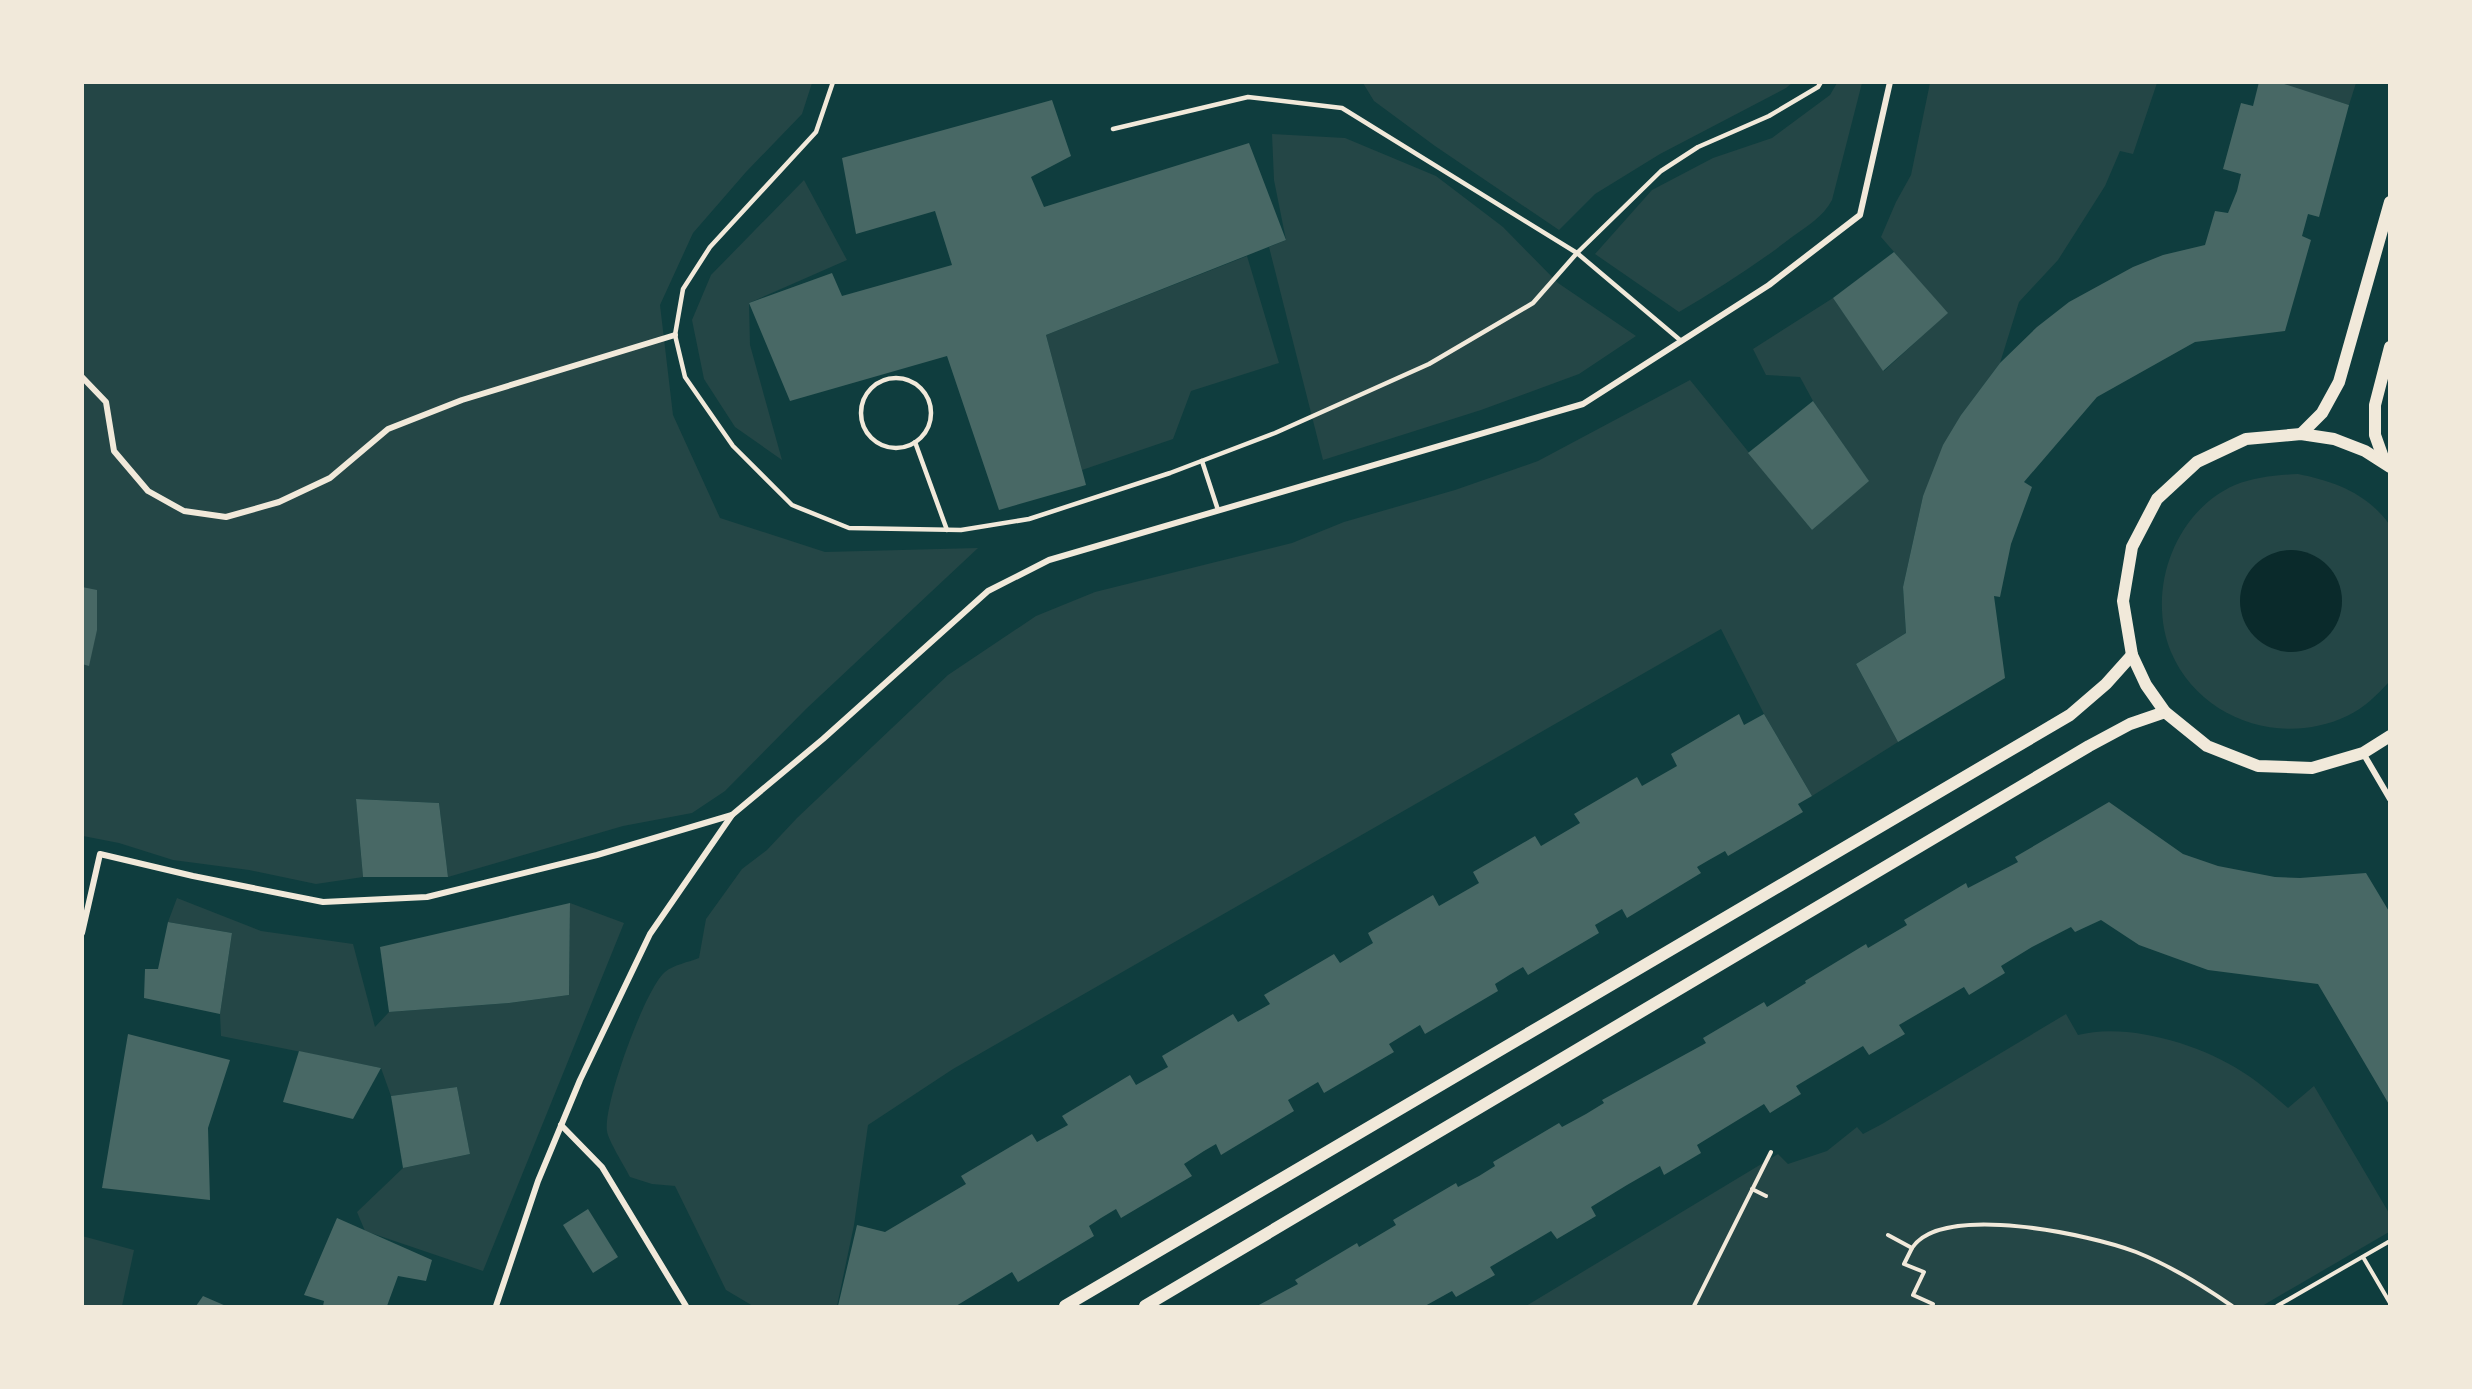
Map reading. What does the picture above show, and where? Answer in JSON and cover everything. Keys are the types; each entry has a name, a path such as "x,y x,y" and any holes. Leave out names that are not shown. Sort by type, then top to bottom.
{"main road":[{"path":"2301,434 2322,413 2339,382 2390,202"},
{"path":"2387,465 2375,435 2375,405 2390,347"},
{"path":"2387,465 2365,451 2334,439 2301,434 2246,439 2197,462 2157,499 2132,547 2122,601 2132,655 2146,685 2165,712 2207,746 2258,766 2312,768 2363,753 2390,736"},
{"path":"1065,1306 2070,715 2106,684 2132,655"},
{"path":"1145,1306 2089,746 2130,724 2165,712"}],"street":[{"path":"496,1306 538,1181 561,1125 650,934 732,815 823,739 988,591 1049,560 1583,404 1769,285 1860,215 1890,82"},
{"path":"82,377 106,402 114,451 148,491 184,511 226,517 279,502 330,478 388,429 462,400 675,335"},
{"path":"2363,753 2390,799"},
{"path":"82,933 100,855 323,902 427,897 597,855 732,815"},
{"path":"561,1125 602,1167 686,1306"}],"lane":[{"path":"833,82 816,132 710,247 683,289 675,335 685,377 733,446 792,505 849,528 947,530 961,530 1029,519 1202,461 1275,433 1429,364 1533,303 1577,253 1661,171 1698,147 1769,116 1818,87 1821,82"},
{"path":"1113,129 1248,97 1342,108 1577,253 1680,340"},
{"path":"894,378 904,380 924,392 929,402 929,425 915,442 904,447 893,448 872,439 865,429 862,407 866,396 882,381 894,378"},
{"path":"915,442 947,530"},
{"path":"1202,461 1218,510"}],"path":[{"path":"1694,1306 1771,1152"},
{"path":"1752,1189 1766,1196"},
{"path":"1932,1306 1933,1304 1913,1295 1924,1272 1904,1264 1918,1238 1941,1229 1996,1225 2043,1228 2099,1239 2137,1252 2182,1273 2232,1306"},
{"path":"1888,1235 1912,1248"},
{"path":"2277,1306 2390,1241"},
{"path":"2363,1257 2390,1303"}],"shaded area":[{"path":"82,83 812,83 802,114 746,172 693,233 660,305 673,415 720,518 825,552 978,548 806,709 725,791 692,813 623,826 448,877 439,803 356,799 363,877 316,884 249,870 173,860 119,843 83,836"},
{"path":"1363,83 1792,83 1660,154 1595,194 1559,230 1435,146 1374,101"},
{"path":"1837,83 1862,83 1832,200 1814,221 1765,257 1679,312 1595,254 1652,190 1713,158 1772,138 1830,95"},
{"path":"1930,83 2157,83 2133,154 2120,151 2105,186 2058,260 2019,302 2000,363 1961,415 1923,496 1903,587 1906,633 1856,664 1898,742 1812,796 1764,714 1721,629 953,1069 868,1125 854,1225 837,1306 753,1306 726,1290 675,1186 652,1184 630,1177 607,1131 618,1074 647,1000 665,972 699,958 706,919 742,869 767,850 797,818 948,675 1036,616 1095,592 1292,543 1344,522 1455,490 1538,461 1690,380 1812,530 1868,480 1813,401 1800,377 1766,375 1753,349 1833,298 1884,371 1947,313 1881,237 1911,175"},
{"path":"2278,83 2356,83 2349,105"},
{"path":"1272,134 1345,138 1436,176 1503,227 1558,283 1636,336 1579,374 1481,410 1323,460 1269,247 1286,240 1274,180"},
{"path":"804,180 847,260 749,303 750,345 782,460 735,427 704,379 692,320 711,275"},
{"path":"1247,256 1279,363 1191,391 1173,439 1082,470 1046,335"},
{"path":"2298,474 2324,480 2360,496 2389,524 2389,682 2353,713 2322,725 2296,729 2270,727 2246,721 2222,710 2202,695 2184,676 2171,652 2164,628 2162,604 2164,579 2171,556 2181,534 2196,514 2214,497 2235,485 2250,480"},
{"path":"2291,550 2311,553 2320,558 2334,572 2339,581 2342,601 2339,621 2334,630 2320,644 2311,649 2291,652 2271,649 2262,644 2248,630 2243,621 2240,601 2243,581 2248,572 2262,558 2271,553"},
{"path":"177,898 261,931 353,944 375,1027 389,1012 509,1003 569,995 570,903 624,923 483,1271 365,1231 357,1212 403,1168 470,1154 457,1087 391,1096 381,1068 221,1036 220,1014 232,933 168,922"},
{"path":"2066,1014 2078,1035 2118,1031 2162,1038 2205,1052 2247,1075 2288,1108 2314,1086 2389,1213 2389,1232 2262,1306 1526,1306 1778,1154 1788,1164 1827,1151 1857,1127 1863,1134"},
{"path":"82,1236 134,1250 122,1306 83,1306"}],"building":[{"path":"2259,82 2278,82 2349,105 2319,217 2308,214 2302,236 2311,240 2285,331 2195,342 2097,397 2024,482 2032,487 2011,544 2000,597 1994,596 2005,678 1898,742 1856,664 1906,633 1903,587 1923,496 1943,445 1961,415 2000,363 2037,327 2069,302 2133,267 2163,255 2205,245 2215,211 2228,213 2237,191 2241,174 2223,169 2241,103 2253,106"},
{"path":"1052,100 1071,156 1031,177 1044,207 1249,143 1286,240 1046,335 1086,485 999,510 947,356 790,401 749,303 832,273 842,296 952,265 935,211 856,234 842,158"},
{"path":"1894,252 1948,313 1883,371 1833,298"},
{"path":"1813,401 1869,481 1812,530 1748,453"},
{"path":"82,587 97,590 97,630 89,666 82,664"},
{"path":"1739,714 1744,725 1764,714 1812,796 1798,804 1803,812 1728,856 1725,851 1697,867 1701,873 1627,918 1622,909 1595,925 1599,933 1528,975 1523,967 1511,974 1495,984 1498,991 1425,1034 1420,1025 1389,1044 1394,1052 1324,1093 1318,1082 1288,1100 1294,1111 1221,1155 1216,1144 1204,1151 1184,1164 1192,1176 1121,1218 1116,1209 1101,1218 1089,1226 1094,1236 1018,1282 1012,1272 956,1306 838,1306 857,1225 885,1232 966,1184 961,1176 1032,1134 1037,1142 1068,1125 1062,1116 1130,1075 1136,1085 1168,1067 1162,1056 1233,1014 1238,1022 1270,1004 1264,995 1334,954 1340,963 1373,943 1368,933 1433,895 1439,906 1479,883 1473,872 1535,836 1541,846 1580,823 1574,814 1637,777 1642,786 1677,766 1671,754"},
{"path":"356,799 439,803 448,877 363,877"},
{"path":"2109,802 2183,854 2218,866 2275,877 2300,878 2366,873 2390,913 2390,1106 2318,984 2208,970 2139,945 2101,920 2075,932 2071,927 2032,947 2001,966 2005,973 1969,995 1964,987 1899,1025 1905,1034 1869,1055 1863,1046 1796,1086 1801,1094 1770,1113 1764,1104 1697,1145 1701,1153 1664,1175 1660,1166 1627,1185 1591,1207 1596,1216 1557,1239 1551,1231 1490,1267 1495,1275 1456,1297 1452,1291 1425,1306 1257,1306 1298,1284 1295,1280 1357,1243 1359,1247 1396,1225 1393,1220 1456,1183 1458,1187 1479,1176 1495,1166 1493,1162 1559,1123 1562,1127 1586,1114 1604,1103 1602,1100 1706,1043 1703,1038 1764,1002 1767,1007 1866,944 1868,948 1907,925 1904,920 1966,883 1968,888 2018,862 2015,857"},
{"path":"570,903 569,995 509,1003 389,1012 380,947"},
{"path":"168,922 232,933 220,1014 144,998 145,969 158,969"},
{"path":"128,1034 230,1060 208,1128 210,1200 102,1188"},
{"path":"299,1051 381,1068 353,1119 283,1102"},
{"path":"457,1087 470,1154 403,1168 391,1096"},
{"path":"588,1209 618,1257 593,1273 563,1225"},
{"path":"337,1218 432,1260 426,1281 398,1276 387,1306 323,1306 324,1301 304,1295"},
{"path":"203,1296 226,1306 196,1306"}]}
